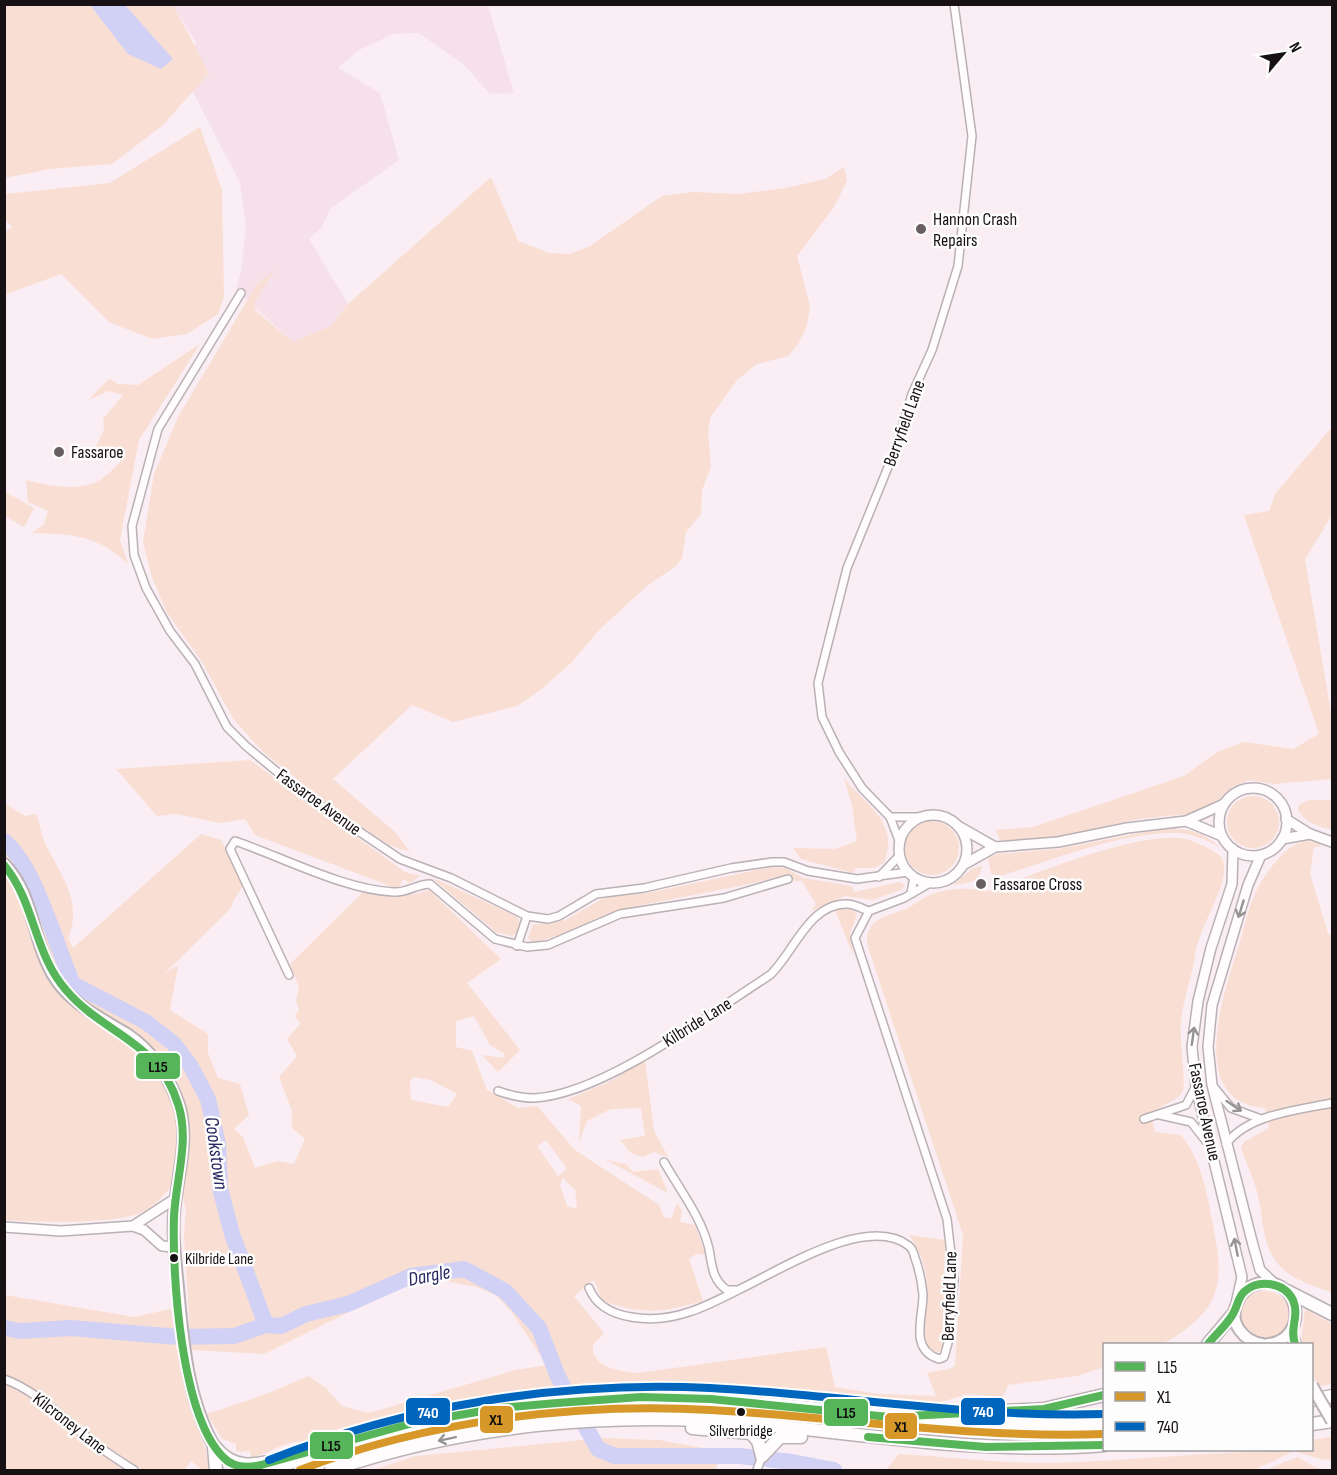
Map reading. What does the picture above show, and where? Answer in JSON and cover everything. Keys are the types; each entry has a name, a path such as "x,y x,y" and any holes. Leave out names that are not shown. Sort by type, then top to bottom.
{"highway":[{"path":"1281,1288 1332,1314"},
{"path":"1209,1343 1235,1309"},
{"path":"889,1416 1044,1409 1103,1395"},
{"path":"1313,1400 1332,1396"},
{"path":"214,1446 227,1461 250,1468 413,1423 500,1408 641,1397 711,1399 996,1424 1103,1424"},
{"path":"331,1470 408,1448 474,1433 567,1423 622,1420 660,1419 746,1423 901,1441 1070,1448 1103,1445"},
{"path":"622,1420 637,1427 749,1432 758,1440 759,1464"},
{"path":"1313,1424 1332,1421"},
{"path":"759,1464 780,1437 792,1436 935,1450 961,1444"},
{"path":"214,1446 216,1470"},
{"path":"273,1470 326,1448"}],"main road":[{"path":"4,864 16,876 23,890 42,952 53,976 67,993 94,1016 129,1035 152,1056 168,1081 179,1106 183,1144 174,1246 184,1348 201,1419 214,1446"},
{"path":"1259,1343 1246,1338 1240,1331 1235,1309 1247,1289 1256,1284 1281,1288 1296,1306 1295,1324 1291,1332 1275,1343"},
{"path":"1291,1332 1295,1343"},
{"path":"1313,1389 1332,1421"}],"street":[{"name":"Berryfield Lane","path":"900,843 890,816 862,788 839,752 822,717 818,683 848,568 895,450 912,394 932,350 958,266 972,136 954,4"},
{"name":"Fassaroe Avenue","path":"241,293 158,429 132,526 134,555 146,588 170,632 195,664 227,727 246,746 304,795 400,858 451,878 527,916 548,919 559,916 596,894 644,888 731,868 772,862 784,862 808,871 857,879 911,875"},
{"path":"869,911 930,883 949,879 963,865 995,847 1058,842 1127,828 1186,821 1224,804 1239,791 1257,788 1267,791 1279,801 1286,819 1282,839 1276,846 1261,855 1251,856 1233,849 1222,836 1219,825 1224,804"},
{"path":"890,816 939,816 995,847"},
{"path":"911,893 911,875 900,855 900,843 904,832 921,817"},
{"path":"1286,819 1310,834 1332,842"},
{"path":"1186,821 1222,836"},
{"path":"956,825 966,844 963,865"},
{"path":"1282,839 1310,834"},
{"path":"289,975 230,849 235,841 336,878 378,890 396,892 430,884 495,939 518,946 548,945 620,914 724,898 788,879"},
{"name":"Fassaroe Avenue","path":"1233,849 1232,884 1211,948 1198,1001 1192,1047 1196,1086 1242,1276 1235,1309"},
{"path":"879,877 900,855"},
{"name":"Fassaroe Avenue","path":"1261,855 1248,885 1212,1005 1208,1047 1212,1085 1260,1270 1281,1288"},
{"path":"911,875 930,883"},
{"name":"Kilbride Lane","path":"498,1091 512,1096 538,1097 608,1076 770,975 781,965 802,932 819,915 834,906 848,904 869,911"},
{"name":"Berryfield Lane","path":"589,1288 600,1307 618,1314 643,1317 687,1313 815,1253 872,1234 885,1235 911,1248 919,1268 923,1294 918,1335 922,1346 934,1357 944,1357 947,1353 954,1280 951,1239 945,1211 855,938 869,911"},
{"path":"518,946 527,916"},
{"path":"1212,1085 1231,1108 1261,1119"},
{"path":"1144,1119 1186,1105 1196,1086"},
{"path":"1226,1144 1231,1137 1261,1119 1332,1103"},
{"path":"1160,1115 1191,1122 1212,1148"},
{"path":"664,1162 704,1234 716,1278 727,1290 738,1290"},
{"path":"133,1226 177,1198"},
{"path":"4,1227 61,1231 133,1226 144,1230 162,1246 174,1246"},
{"name":"Kilcroney Lane","path":"4,1379 20,1385 36,1396 89,1439 134,1470"}],"shaded area":[{"path":"5,5 173,5 209,73 163,125 112,164 50,169 5,178"},
{"path":"173,5 488,5 514,93 490,94 463,64 419,33 393,34 359,50 338,68 380,93 399,160 330,209 322,227 309,239 348,304 331,326 293,342 236,290 241,271 246,227 240,183 181,69 180,58 196,43"},
{"path":"200,127 222,190 224,297 218,314 187,334 152,339 109,322 61,274 7,294 5,299 5,232 12,227 5,219 5,194 110,183"},
{"path":"844,167 847,181 834,207 797,256 810,306 807,326 798,344 788,356 757,364 737,380 710,418 708,433 711,467 702,490 701,514 686,532 682,558 676,566 647,586 600,629 572,662 543,688 517,706 453,722 412,705 333,779 396,833 410,852 389,845 330,806 262,751 234,720 202,662 166,611 152,577 143,542 154,474 178,417 257,284 275,270 254,303 255,310 293,342 331,326 348,304 491,177 518,241 549,253 570,254 590,246 662,196 693,192 738,194 785,188 826,179"},
{"path":"200,344 139,440 120,540 128,564 106,547 84,538 32,533 44,524 48,511 28,502 26,480 53,486 83,486 100,480 121,461 95,448 104,430 103,419 123,395 109,391 88,400 109,379 119,384 138,385"},
{"path":"1332,427 1332,515 1305,559 1332,719 1332,779 1273,784 1250,780 1233,786 1207,810 1200,813 1134,820 1048,838 1000,840 996,830 1033,827 1184,776 1217,752 1244,742 1293,749 1319,734 1244,515 1269,511 1275,494"},
{"path":"5,492 34,508 24,527 5,516"},
{"path":"250,760 405,872 420,876 410,883 403,879 398,889 255,835 245,819 220,823 177,814 157,816 116,769"},
{"path":"844,778 879,816 888,837 888,849 884,863 874,868 856,868 853,873 801,859 793,848 835,849 857,841 852,805"},
{"path":"1248,796 1258,796 1268,800 1275,807 1279,822 1275,837 1268,844 1258,848 1248,848 1238,844 1231,837 1227,827 1227,817 1231,807 1238,800"},
{"path":"1309,800 1332,800 1332,830 1304,818 1298,809 1299,805"},
{"path":"4,803 25,816 36,814 44,841 68,888 73,912 68,938 73,948 201,834 221,840 243,882 241,889 231,908 164,974 178,965 170,1010 208,1034 208,1053 218,1078 240,1084 249,1115 234,1129 243,1137 255,1168 277,1161 294,1164 305,1139 292,1128 292,1111 279,1077 297,1056 287,1039 300,1024 295,1016 299,1010 296,1001 299,987 290,964 364,891 397,895 429,890 501,959 467,983 520,1050 498,1072 482,1055 504,1058 505,1054 490,1045 474,1016 456,1021 456,1047 472,1051 487,1090 518,1108 537,1106 575,1150 659,1205 664,1217 671,1219 677,1203 682,1211 680,1222 695,1225 706,1255 696,1254 689,1259 703,1301 664,1310 629,1308 602,1300 594,1280 574,1296 604,1333 593,1345 594,1353 602,1364 638,1373 826,1347 835,1387 879,1394 936,1396 927,1373 955,1366 963,1235 868,947 867,938 872,925 883,917 908,908 932,894 964,889 986,892 1082,857 1134,843 1179,838 1209,849 1220,856 1224,864 1221,885 1198,944 1182,1013 1183,1090 1178,1097 1151,1114 1155,1132 1181,1135 1202,1175 1219,1264 1216,1290 1203,1314 1172,1339 1162,1343 1103,1343 1103,1367 1077,1376 1008,1385 1003,1397 968,1394 938,1403 912,1405 709,1387 640,1385 548,1391 397,1418 395,1415 303,1442 289,1443 251,1457 250,1451 236,1452 236,1444 222,1439 207,1414 269,1393 308,1376 326,1388 342,1406 369,1413 516,1370 547,1365 513,1314 496,1295 476,1287 441,1280 404,1285 264,1354 191,1350 184,1234 186,1211 179,1177 153,1205 130,1216 95,1221 5,1220","holes":["415,1077 431,1080 457,1094 448,1107 411,1100 410,1080","546,1140 567,1169 558,1176 537,1146","563,1178 575,1190 577,1209 567,1206 560,1185"]},
{"path":"932,821 942,823 951,829 957,838 959,848 957,858 951,867 942,873 932,875 922,873 913,867 907,858 905,848 907,838 913,829 922,823"},
{"path":"1166,828 1196,832 1221,848 1192,835 1152,834 1108,842 1000,876 991,874 988,858 997,854 1058,849"},
{"path":"1309,841 1320,844 1319,847 1314,847 1310,874 1328,933 1332,936 1332,1293 1288,1273 1275,1260 1270,1251 1256,1188 1241,1149 1244,1142 1269,1128 1265,1108 1240,1101 1225,1087 1218,1066 1216,1042 1225,989 1250,908 1261,881 1291,847"},
{"path":"982,866 976,879 968,883 953,885 973,868"},
{"path":"771,867 785,868 803,878 851,886 855,892 899,882 905,885 901,890 872,900 845,896 811,911 816,904 801,880 797,882 786,875 623,909 544,939 532,942 528,938 533,925 566,920 600,900 615,896 643,894"},
{"path":"431,877 516,916 520,922 517,932 512,936 496,932"},
{"path":"845,908 857,914 850,934 853,955 835,910"},
{"path":"645,1060 654,1131 668,1157 654,1152 643,1157 631,1153 620,1140 645,1136 641,1108 611,1109 587,1121 579,1142 581,1106 568,1099 609,1082"},
{"path":"606,1160 626,1164 633,1172 658,1169 668,1193"},
{"path":"909,1235 945,1240 943,1349 937,1353 926,1347 924,1343 926,1273 920,1254"},
{"path":"1260,1291 1270,1291 1282,1298 1289,1310 1289,1320 1282,1332 1270,1339 1260,1339 1245,1328 1241,1320 1241,1310 1252,1295"},
{"path":"5,1295 134,1317 171,1309 184,1385 207,1454 208,1470 199,1470 200,1468 191,1461 185,1470 142,1470 43,1405 128,1470 5,1470"},
{"path":"1305,1309 1332,1324 1332,1384 1319,1386 1313,1377 1313,1343 1301,1343"},
{"path":"1329,1437 1332,1439 1332,1459 1324,1460 1294,1451 1313,1451 1313,1440"},
{"path":"603,1438 659,1440 720,1451 716,1470 373,1470 416,1456"},
{"path":"1294,1451 1254,1470 886,1470 899,1454 1046,1463"},
{"path":"1298,1457 1316,1468 1328,1470 1265,1470"}],"water":[{"path":"90,5 125,5 173,59 161,69 128,54"}],"waterway":[{"name":"Cookstown","path":"4,841 26,869 35,887 73,984 146,1022 174,1044 190,1065 208,1099 218,1144 220,1188 232,1234 266,1325"},
{"name":"Dargle","path":"4,1328 20,1331 71,1328 179,1337 234,1336 266,1325 281,1326 306,1314 348,1304 411,1276 464,1269 505,1291 539,1328 558,1377 598,1449 615,1456 740,1456 834,1470"}],"transit line":[{"name":"L15","path":"4,865 22,895 40,944 55,976 81,1005 129,1040 158,1066 169,1083 178,1104 183,1146 175,1202 174,1242 182,1343 197,1410 209,1437 223,1457 231,1463 246,1467 256,1466 413,1423 500,1408 557,1403 641,1397 711,1399 889,1417 1044,1409 1103,1395"},
{"name":"L15","path":"1209,1343 1232,1316 1243,1293 1251,1287 1264,1284 1284,1289 1293,1300 1295,1343"},
{"name":"740","path":"269,1460 322,1441 431,1411 541,1393 598,1389 710,1388 1005,1413 1103,1414"},
{"name":"X1","path":"300,1470 348,1453 450,1427 502,1419 608,1409 711,1410 956,1430 1055,1435 1103,1434"},
{"name":"L15","path":"868,1437 986,1447 1103,1445"}],"place":[{"name":"Hannon Crash Repairs","path":"921,229"},
{"name":"Fassaroe","path":"59,452"},
{"name":"Fassaroe Cross","path":"981,884"},
{"name":"Kilbride Lane","path":"174,1258"},
{"name":"Silverbridge","path":"741,1412"}]}
